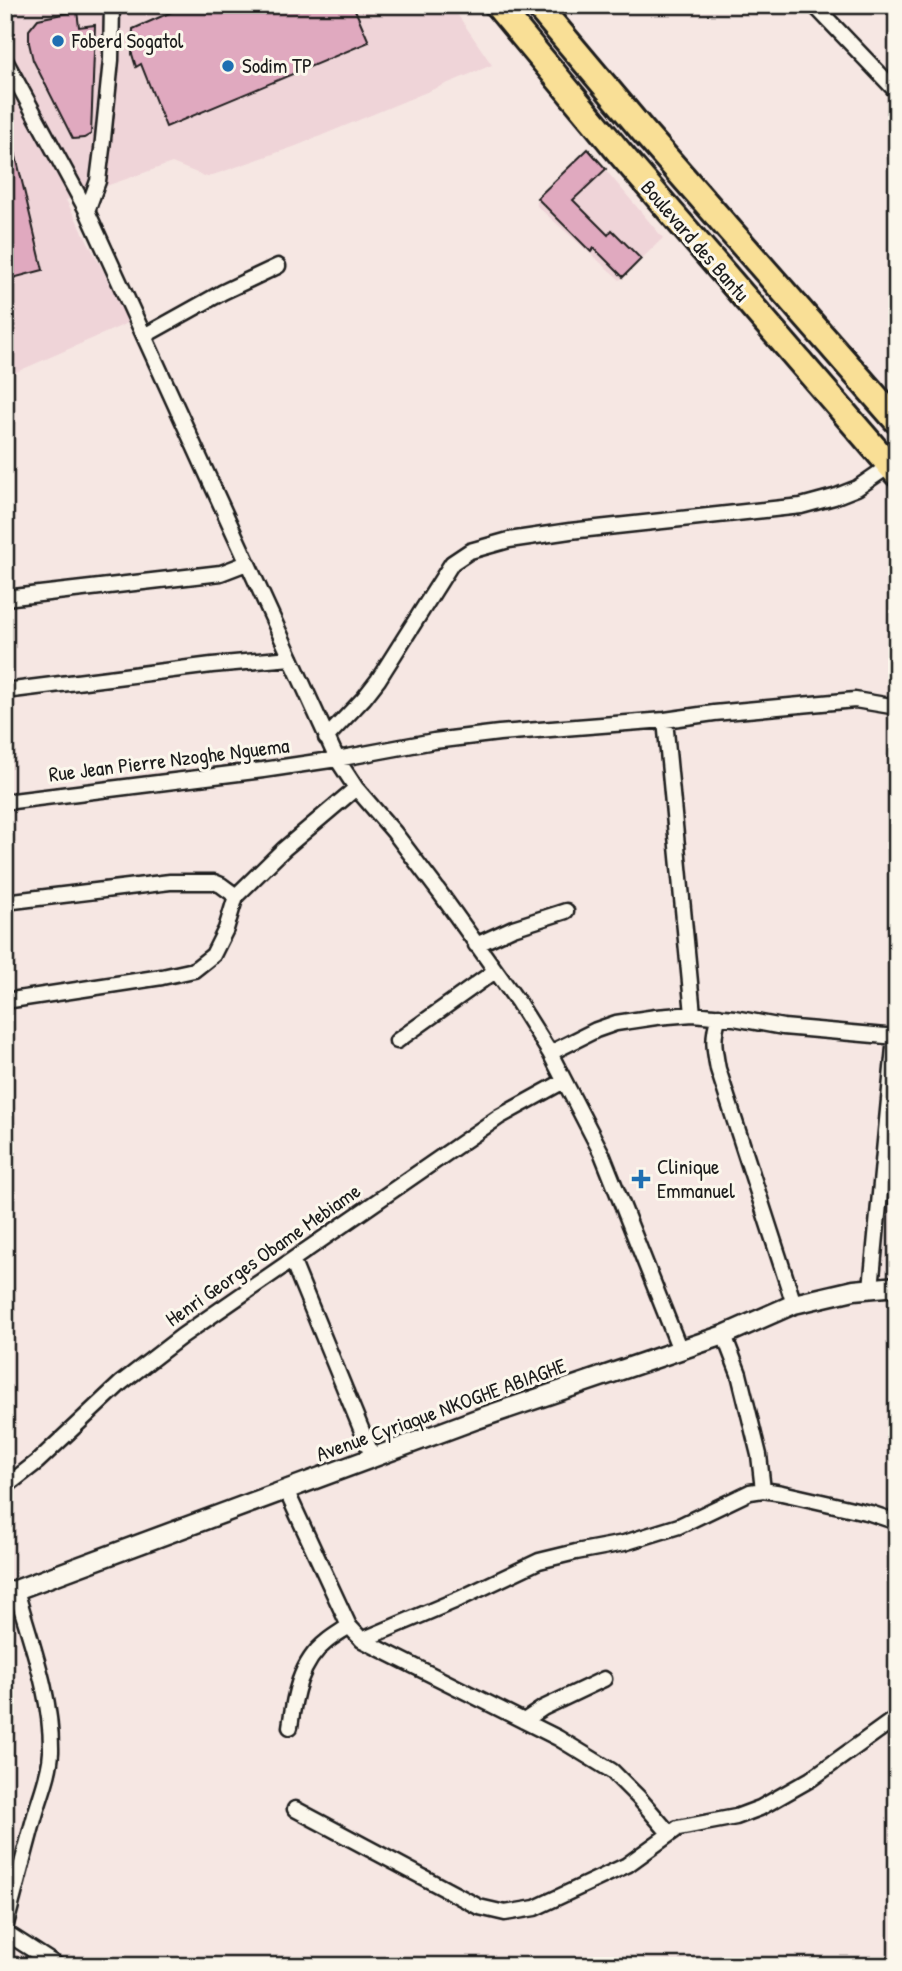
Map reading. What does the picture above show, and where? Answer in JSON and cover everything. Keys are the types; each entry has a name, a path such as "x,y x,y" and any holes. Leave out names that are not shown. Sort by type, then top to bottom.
{"highway":[{"name":"Boulevard des Bantu","path":"497,5 619,152 893,470"},
{"name":"Boulevard des Bantu","path":"537,5 642,130 897,421"}],"street":[{"path":"87,211 98,181 101,159 111,60 112,5"},
{"path":"814,5 897,92"},
{"path":"5,60 87,211 326,738 356,789 394,832 518,1002 550,1053 602,1154 680,1350"},
{"path":"144,336 223,292 278,266"},
{"path":"326,738 378,680 452,563 470,551 509,540 570,531 800,506 834,498 893,470"},
{"path":"5,598 221,573 247,563"},
{"path":"5,691 212,664 291,658"},
{"name":"Rue Jean Pierre Nzoghe Nguema","path":"5,802 337,759 434,741 499,733 665,720 855,699 897,707"},
{"path":"665,720 693,1014"},
{"path":"5,1001 194,970 214,955 226,929 236,896 285,849 356,789"},
{"path":"5,902 170,882 214,882 236,896"},
{"path":"476,944 513,928 566,911"},
{"path":"397,1041 495,971"},
{"path":"550,1053 616,1023 693,1014 783,1027 896,1037 871,1288"},
{"path":"719,1016 714,1033 718,1069 794,1304"},
{"name":"Henri Georges Obame Mebiame","path":"5,1487 37,1462 121,1383 182,1336 499,1117 564,1081"},
{"path":"292,1260 373,1458"},
{"name":"Avenue Cyriaque NKOGHE ABIAGHE","path":"11,1592 477,1419 724,1335 794,1304 854,1290 897,1286"},
{"path":"724,1335 739,1374 759,1455 763,1490"},
{"path":"286,1490 349,1626 362,1640 558,1738 612,1771 669,1833"},
{"path":"362,1640 539,1561 624,1544 679,1526 750,1492 763,1490 870,1513 897,1522"},
{"path":"11,1592 44,1685 51,1753 49,1772 34,1816 5,1930 58,1966"},
{"path":"290,1727 296,1689 310,1657 324,1643 349,1626"},
{"path":"524,1721 543,1708 604,1679"},
{"path":"295,1810 479,1907 505,1913 535,1908 627,1865 678,1828 760,1808 811,1779 897,1717"}],"shaded area":[{"path":"5,5 451,5 492,65 296,146 207,177 172,163 66,200 130,322 5,377"},
{"path":"588,149 663,238 620,280 537,206 537,198"}],"building":[{"name":"Sodim TP","path":"187,5 353,5 369,42 166,127 141,64 136,67 132,54 133,29"},
{"path":"77,11 79,27 95,25 91,134 73,139 33,60 29,30 38,19"},
{"path":"5,131 10,131 43,270 5,280"},
{"path":"588,149 606,169 573,200 608,235 612,230 641,259 623,277 594,248 591,252 537,198"}],"place":[{"name":"Foberd Sogatol","path":"58,41"},
{"name":"Sodim TP","path":"228,66"},
{"name":"Clinique Emmanuel","path":"641,1179"}]}
